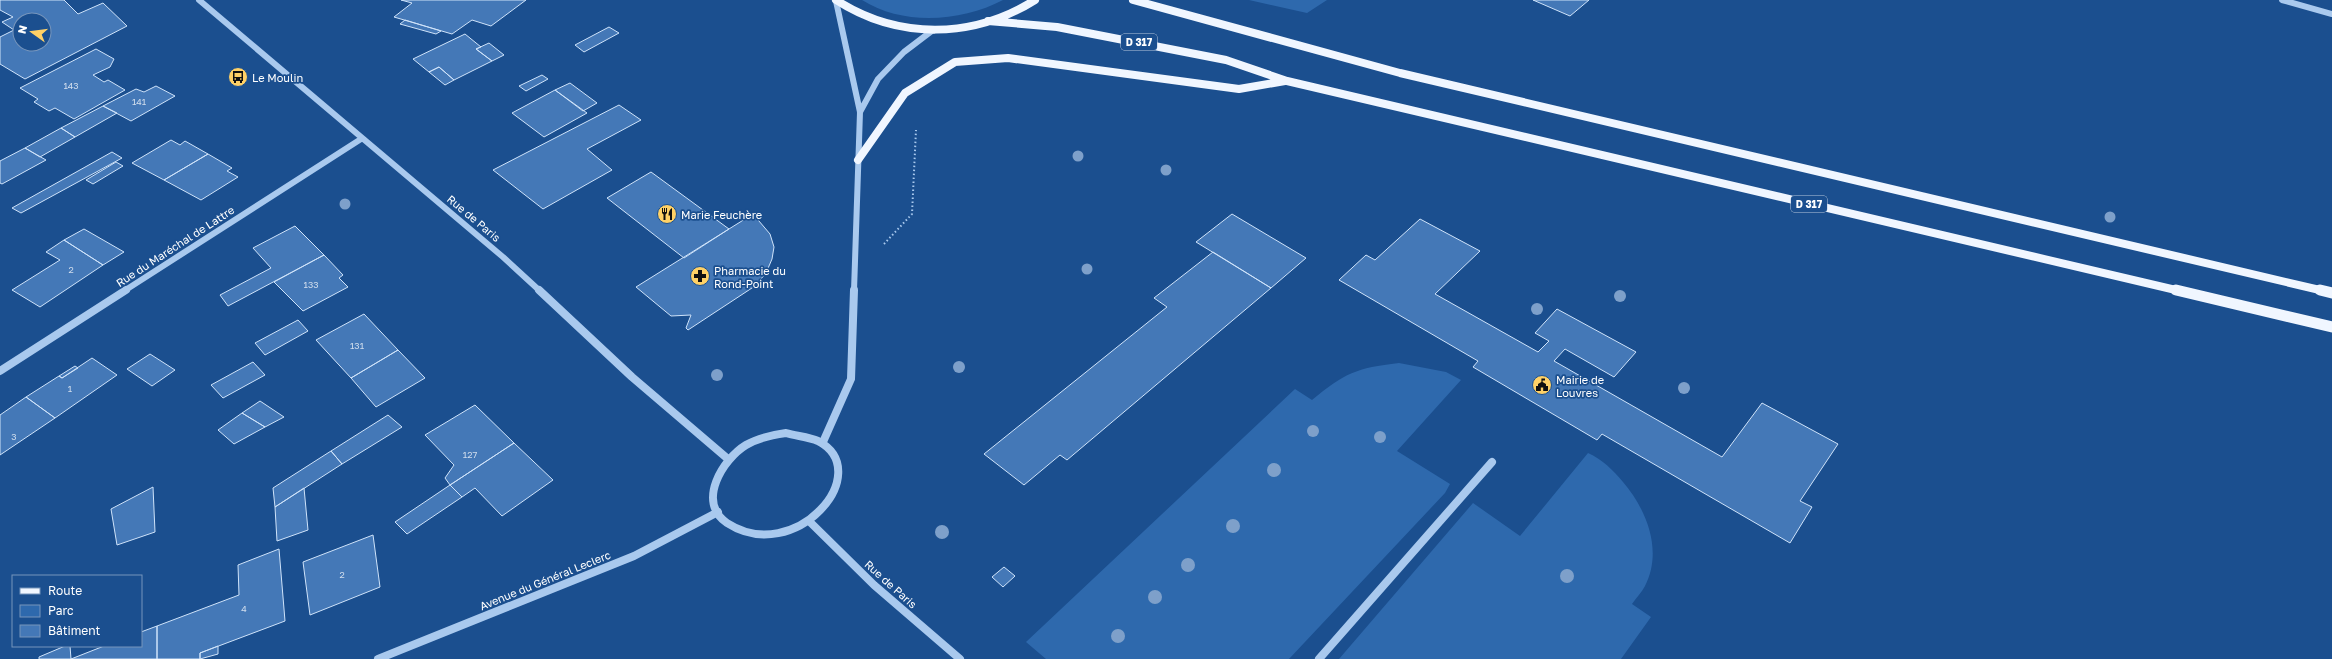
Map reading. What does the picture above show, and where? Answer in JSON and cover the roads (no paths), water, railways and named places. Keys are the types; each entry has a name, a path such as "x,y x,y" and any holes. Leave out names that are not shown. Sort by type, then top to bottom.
{"main road":[{"path":"836,0 860,16 894,26 933,30 988,22 1012,13 1035,0"},
{"path":"1133,0 1400,73 2332,293"},
{"name":"D 317","path":"988,22 1057,27 1226,60 1287,81 2332,327"},
{"path":"858,160 905,93 955,62 1008,58 1239,89 1287,81"}],"street":[{"name":"Rue de Paris","path":"199,0 503,257 632,377 728,459"},
{"path":"823,442 851,378 860,112 836,0"},
{"path":"2282,0 2332,14"},
{"path":"860,112 878,79 904,52 933,30"},
{"name":"Rue du Maréchal de Lattre","path":"0,371 361,138"},
{"path":"786,433 806,435 823,442 833,453 839,466 839,480 835,495 824,509 810,522 789,531 767,536 746,533 728,525 718,512 713,500 713,485 719,472 728,459 745,445 765,437 786,433"},
{"path":"1319,659 1492,462"},
{"name":"Avenue du Général Leclerc","path":"378,659 634,556 718,512"},
{"name":"Rue de Paris","path":"810,522 874,585 960,659"}],"place":[{"name":"Le Moulin","path":"238,77"},
{"name":"Marie Feuchère","path":"667,214"},
{"name":"Pharmacie du Rond-Point","path":"700,276"},
{"name":"Mairie de Louvres","path":"1542,385"}]}
